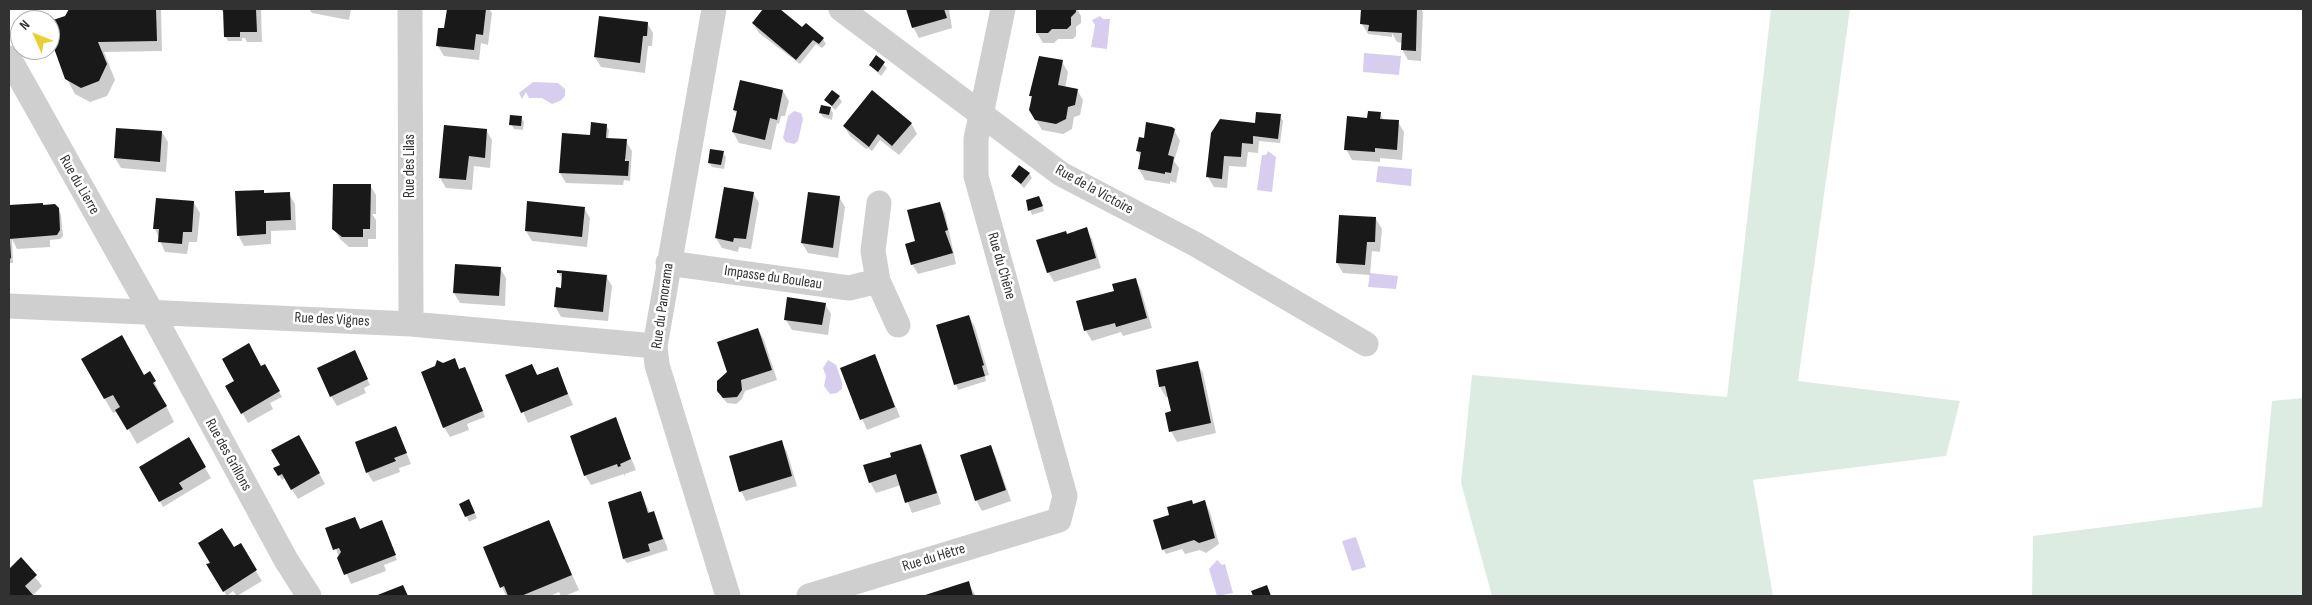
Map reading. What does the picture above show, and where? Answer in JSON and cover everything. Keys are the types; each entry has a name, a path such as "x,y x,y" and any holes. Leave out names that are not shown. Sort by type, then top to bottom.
{"street":[{"name":"Rue des Lilas","path":"410,9 411,324"},
{"name":"Rue du Panorama","path":"714,9 668,263 655,346 657,365 728,596"},
{"name":"Rue de la Victoire","path":"841,9 1061,174 1195,244 1366,344"},
{"name":"Rue du Chêne","path":"1003,9 976,139 976,176 1065,496 1059,520"},
{"name":"Rue du Lierre","path":"9,58 151,311"},
{"path":"879,203 873,250 878,281 898,325"},
{"name":"Impasse du Bouleau","path":"668,263 849,288 878,281"},
{"name":"Rue des Vignes","path":"9,306 411,324 655,346"},
{"name":"Rue des Grillons","path":"151,311 281,551 309,596"},
{"name":"Rue du Hêtre","path":"809,596 1059,520"}],"shaded area":[{"path":"1771,9 1850,9 1798,381 1960,401 1946,456 1753,480 1773,596 1492,596 1461,483 1472,375 1727,397"},
{"path":"1100,16 1103,19 1110,19 1107,49 1091,47 1095,25 1092,20"},
{"path":"1364,53 1401,56 1399,75 1363,72"},
{"path":"533,82 558,83 565,89 565,96 560,101 552,104 542,98 529,98 526,92 522,99 519,93"},
{"path":"794,111 801,113 803,119 798,141 794,144 786,142 783,138 788,116"},
{"path":"1268,151 1276,157 1272,192 1257,190 1262,155 1266,155"},
{"path":"1378,166 1412,169 1411,186 1376,182"},
{"path":"1370,273 1398,276 1396,289 1368,287"},
{"path":"828,360 836,365 842,382 842,389 837,393 830,394 824,386 826,376 823,368"},
{"path":"2303,398 2303,596 2032,596 2033,536 2262,507 2272,401"},
{"path":"1356,537 1366,567 1352,571 1342,541"},
{"path":"1217,560 1222,565 1225,564 1233,593 1217,596 1209,569"}],"building":[{"path":"69,9 156,9 157,41 98,42 107,64 99,81 81,88 65,79 58,60 60,60 60,18 65,16"},
{"path":"223,9 256,9 257,32 240,32 240,37 224,37"},
{"path":"447,9 486,9 483,35 476,34 474,50 436,46 438,28 444,28"},
{"path":"763,9 780,9 802,27 806,23 824,38 819,44 813,40 796,60 752,23"},
{"path":"906,9 944,9 947,18 912,28"},
{"path":"1036,9 1076,9 1076,12 1071,17 1071,25 1067,29 1052,29 1048,33 1036,33"},
{"path":"1361,9 1417,9 1416,51 1401,50 1402,33 1368,31 1369,25 1360,24"},
{"path":"599,16 648,22 647,36 643,36 640,63 594,57"},
{"path":"876,55 885,62 878,72 869,65"},
{"path":"1039,56 1063,60 1058,85 1078,89 1075,105 1068,107 1066,119 1056,124 1035,120 1029,110 1032,96 1029,96"},
{"path":"740,80 783,90 777,120 770,118 765,140 732,132 737,111 733,110"},
{"path":"832,90 840,96 832,106 824,100"},
{"path":"872,90 912,123 892,146 878,134 869,147 843,126"},
{"path":"821,105 831,107 829,115 819,113"},
{"path":"1368,111 1381,112 1380,119 1399,120 1397,150 1375,148 1375,152 1344,150 1347,116 1367,118"},
{"path":"1256,112 1281,114 1278,139 1253,136 1253,144 1242,143 1241,157 1224,156 1222,179 1206,177 1211,133 1220,119 1255,123"},
{"path":"510,115 522,116 521,126 509,125"},
{"path":"591,122 607,124 606,138 627,139 625,161 629,161 628,176 559,173 562,133 590,135"},
{"path":"1146,122 1175,129 1168,155 1174,157 1171,173 1165,172 1165,174 1138,169 1141,152 1136,151 1139,137 1144,138"},
{"path":"444,125 487,129 485,158 469,156 466,180 439,178"},
{"path":"116,128 162,131 160,162 114,158"},
{"path":"710,149 724,151 721,165 708,163"},
{"path":"1019,165 1030,173 1021,184 1011,176"},
{"path":"333,184 371,184 370,229 363,229 363,237 342,237 332,229"},
{"path":"724,187 754,192 746,239 734,238 733,242 715,238"},
{"path":"264,190 264,193 290,192 291,220 266,221 266,234 237,236 235,191"},
{"path":"808,192 840,196 833,248 801,243"},
{"path":"1039,196 1043,206 1028,211 1026,200"},
{"path":"156,198 194,201 192,232 183,232 182,244 158,242 159,229 153,229"},
{"path":"527,201 585,207 582,237 525,231"},
{"path":"940,202 948,230 945,231 953,253 911,265 905,244 915,241 907,210"},
{"path":"43,203 43,205 55,204 59,208 60,230 57,235 9,239 9,205"},
{"path":"1339,215 1376,217 1375,242 1367,242 1365,265 1336,263"},
{"path":"1087,227 1096,258 1047,273 1036,240 1066,231 1067,234"},
{"path":"9,241 11,258 9,259"},
{"path":"455,264 501,267 499,296 453,293"},
{"path":"557,270 607,275 603,312 554,307 556,287 561,288 562,273 557,273"},
{"path":"1136,278 1147,318 1116,327 1115,323 1084,331 1076,301 1114,291 1112,284"},
{"path":"787,297 826,303 822,325 784,320"},
{"path":"969,315 984,365 982,366 985,376 954,385 936,325"},
{"path":"758,328 772,370 741,380 742,390 737,397 723,398 717,391 717,381 727,372 717,342"},
{"path":"122,335 144,375 150,371 156,381 153,383 167,406 127,430 115,410 120,407 113,395 104,399 81,359"},
{"path":"249,343 261,366 265,364 280,391 241,414 225,386 234,381 222,359"},
{"path":"355,350 368,379 330,397 317,368"},
{"path":"875,354 895,407 860,420 840,368"},
{"path":"455,358 459,369 465,367 483,411 443,428 421,372 435,366 437,360 443,363"},
{"path":"1198,361 1211,423 1169,432 1165,413 1171,411 1165,386 1159,387 1156,370"},
{"path":"532,364 537,375 558,367 568,394 521,413 505,375"},
{"path":"616,417 631,459 620,464 621,466 618,467 617,464 584,476 570,436"},
{"path":"396,426 407,453 394,458 396,461 366,473 355,442"},
{"path":"299,435 320,473 291,490 282,474 278,476 273,468 280,465 271,450"},
{"path":"189,437 206,467 179,483 183,489 159,502 139,467"},
{"path":"782,440 792,476 739,492 729,456"},
{"path":"921,444 937,493 905,503 896,474 869,483 863,465 891,457 890,453"},
{"path":"991,445 1006,490 975,501 960,455"},
{"path":"641,491 648,513 654,511 663,539 648,544 650,551 623,559 608,502"},
{"path":"469,499 475,513 465,517 459,504"},
{"path":"1192,500 1193,504 1205,500 1215,538 1199,543 1194,540 1162,550 1153,520 1169,515 1167,507"},
{"path":"355,517 360,529 382,520 396,555 344,575 337,558 341,552 339,548 333,550 325,528"},
{"path":"549,520 572,575 521,596 508,596 504,586 500,588 483,547"},
{"path":"222,528 234,547 241,543 257,570 223,592 206,564 210,563 198,543"},
{"path":"21,557 37,575 25,586 34,596 9,596 9,569"},
{"path":"969,581 973,596 922,596"},
{"path":"403,585 408,596 375,596"},
{"path":"1267,585 1271,596 1253,596 1251,591"}]}
